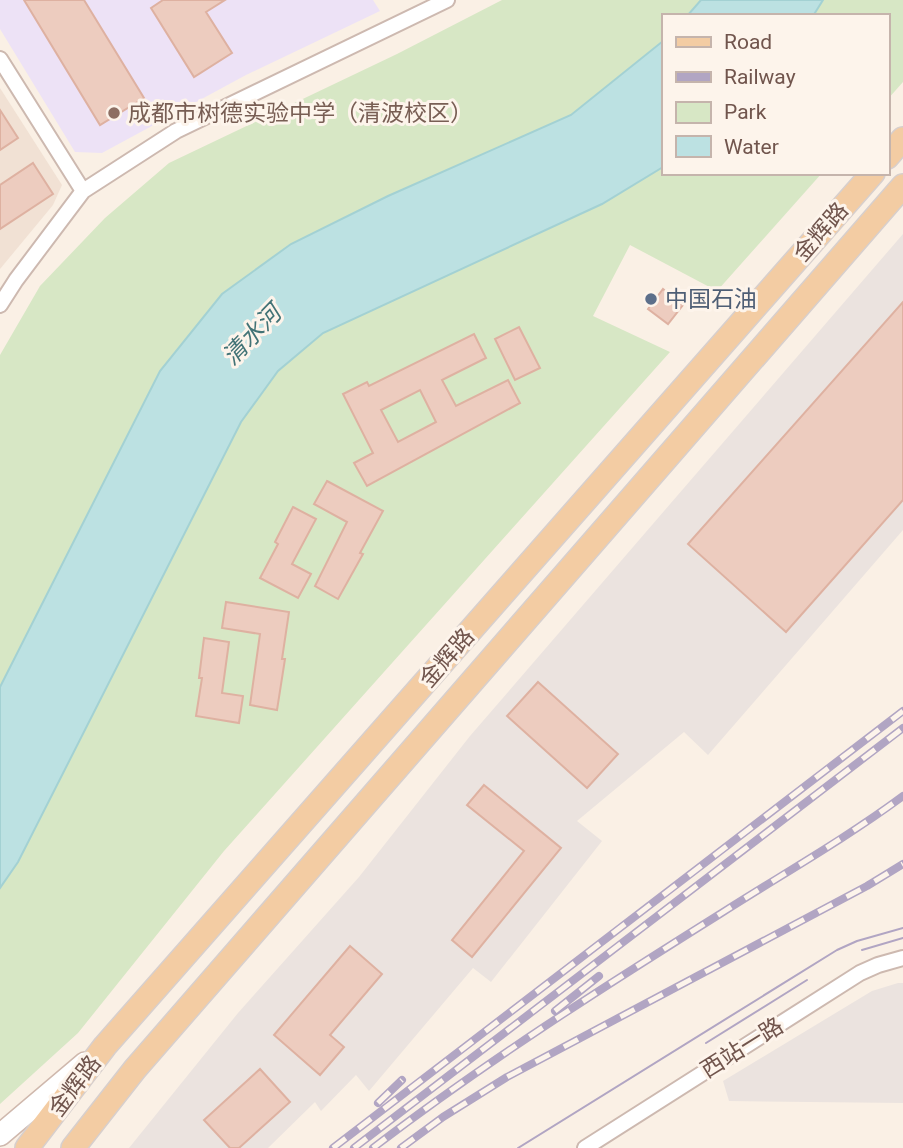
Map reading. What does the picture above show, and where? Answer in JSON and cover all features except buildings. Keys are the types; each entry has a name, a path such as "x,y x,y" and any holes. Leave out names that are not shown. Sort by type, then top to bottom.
{"main road":[{"path":"889,155 903,139"},
{"name":"金辉路","path":"27,1148 105,1046 871,175"},
{"name":"金辉路","path":"74,1148 135,1069 903,186"},
{"path":"0,1135 105,1046"}],"street":[{"path":"0,305 83,191 176,131 447,0"},
{"path":"0,59 83,191"},
{"name":"西站一路","path":"585,1148 860,973 903,958"}],"shaded area":[{"name":"成都市树德实验中学（清波校区）","path":"0,0 373,0 380,11 246,75 102,153 75,152 0,29"},
{"path":"0,88 62,185 53,205 0,269"},
{"path":"903,234 903,530 708,755 684,732 577,821 602,841 491,982 473,968 369,1091 356,1075 321,1111 315,1102 268,1148 129,1148 238,1013 359,877 470,736"},
{"path":"903,983 903,1103 729,1101 723,1081 872,991"}],"green space":[{"path":"502,0 701,0 689,14 662,14 662,42 571,115 388,196 291,244 0,687 0,355 40,286 105,218 169,163 397,54"},
{"path":"823,0 903,0 903,82 889,98 889,14 814,14"},
{"path":"662,168 662,175 820,175 717,291 630,245 593,316 670,352 224,851 78,1033 0,1104 0,888 18,861 241,422 278,371 323,333 602,204"}],"water":[{"path":"701,0 823,0 814,14 689,14"},
{"name":"清水河","path":"662,42 662,168 602,204 323,333 278,371 241,422 18,862 0,888 0,687 160,371 222,294 291,244 388,196 571,115"}],"tram line":[{"path":"518,1148 837,950 857,941 903,928"},
{"path":"862,950 903,938"},
{"path":"706,1043 807,980"}],"railway":[{"path":"333,1148 903,711"},
{"path":"354,1148 903,728"},
{"path":"373,1148 544,1027 836,842 903,796"},
{"path":"401,1148 443,1117 507,1077 867,886 903,864"},
{"path":"555,1011 599,976"},
{"path":"378,1103 402,1080"}],"place":[{"name":"成都市树德实验中学（清波校区）","path":"114,113"},
{"name":"中国石油","path":"651,299"}]}
